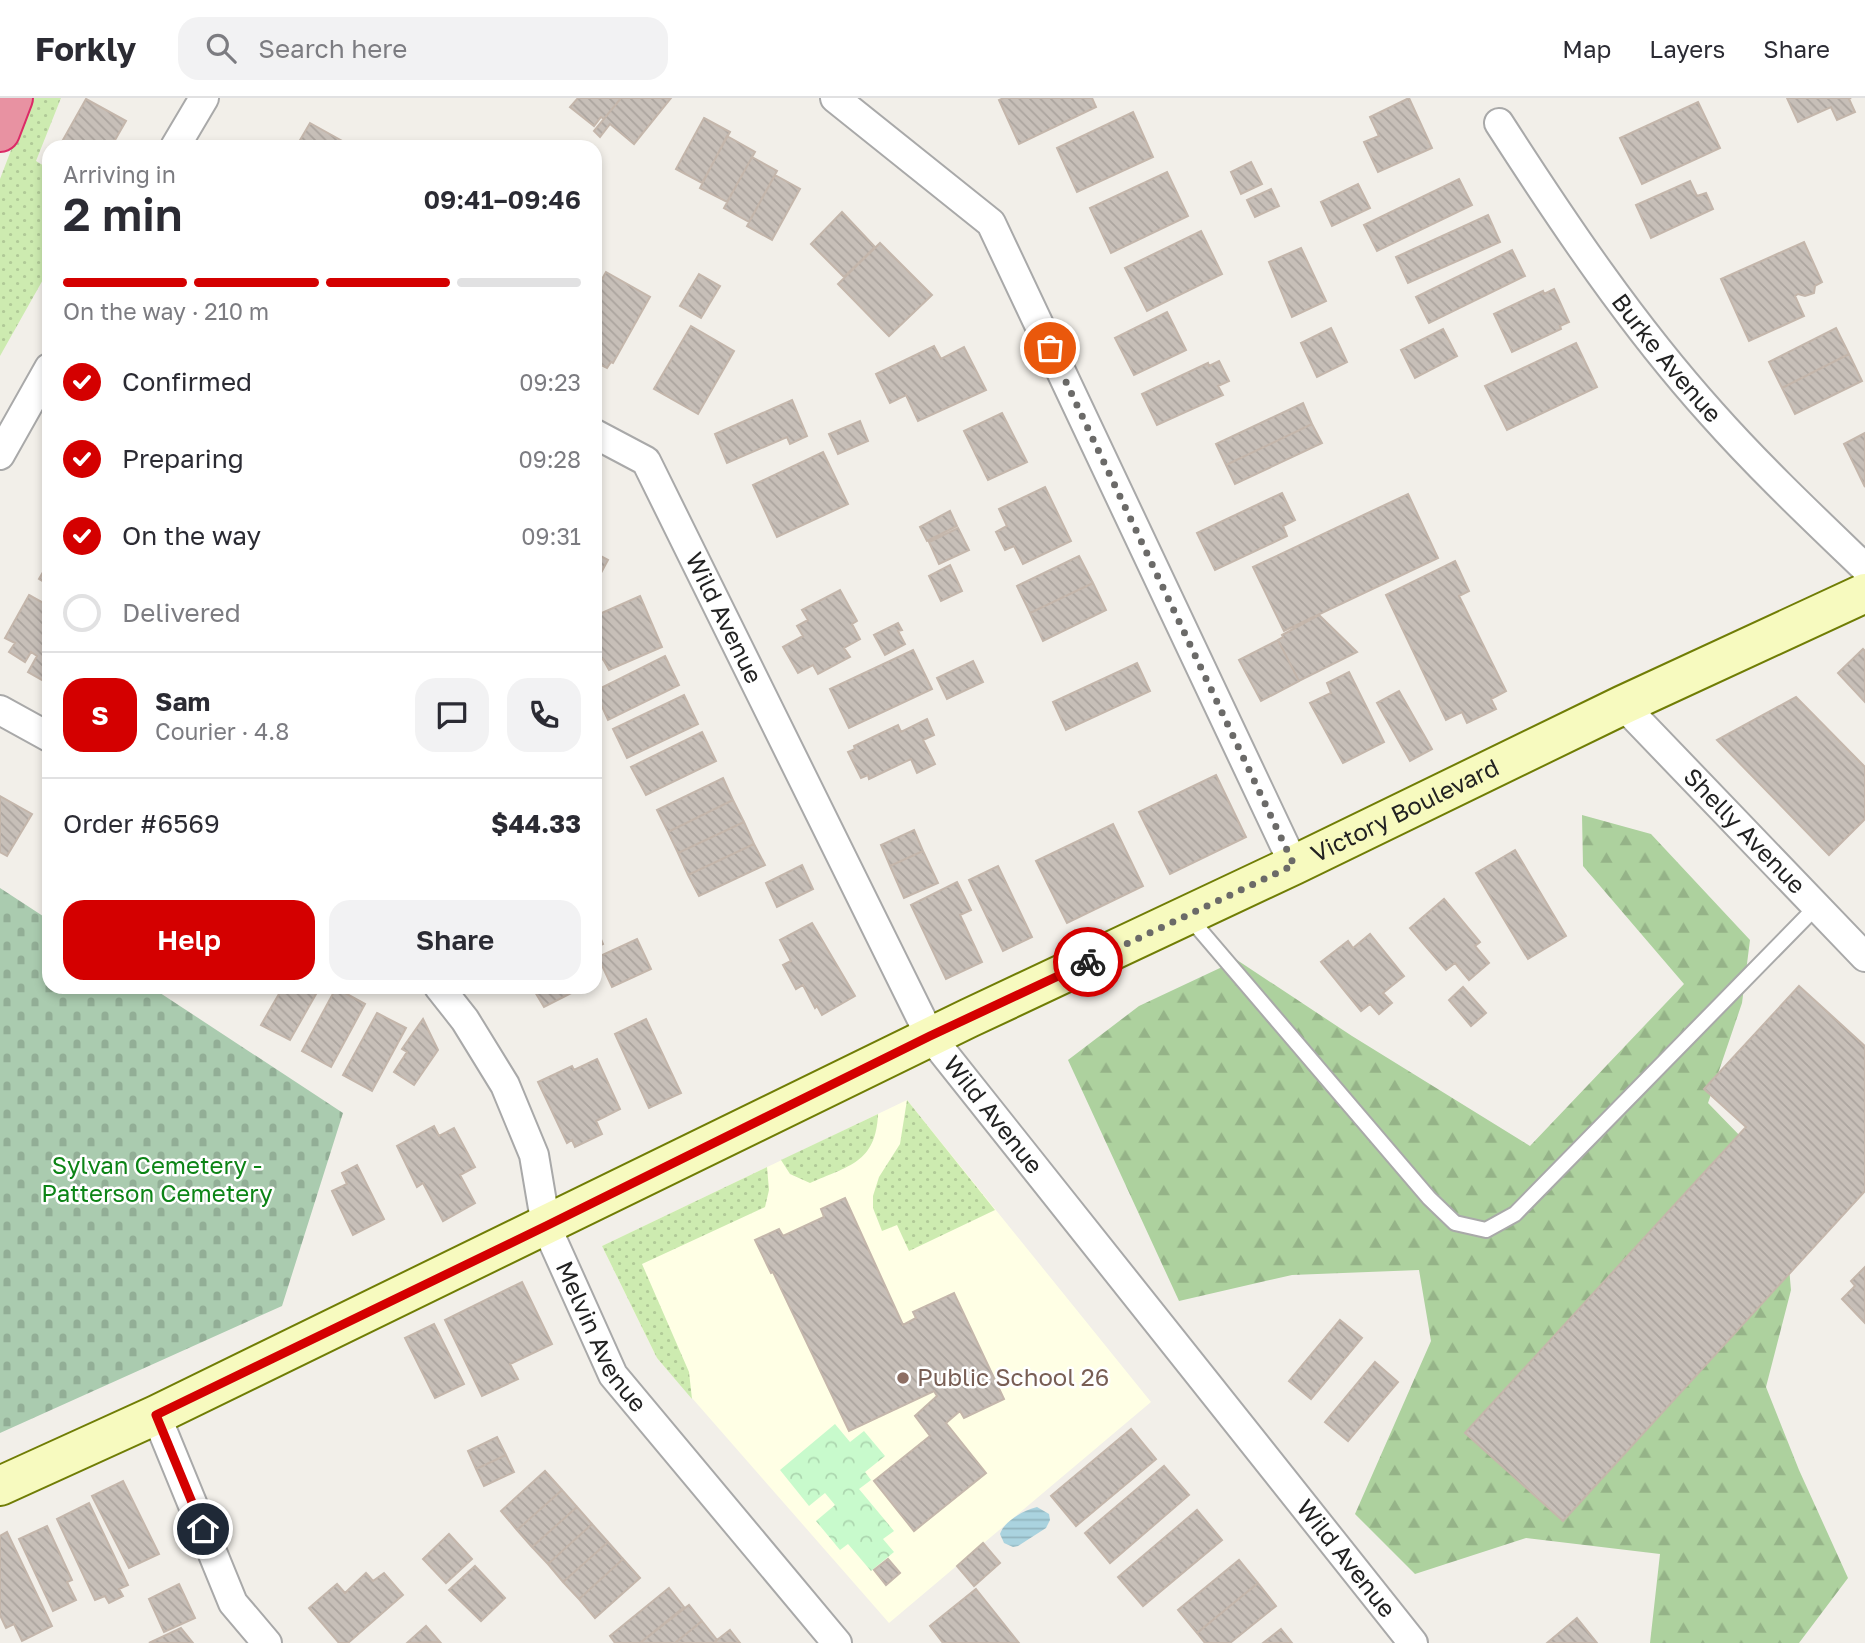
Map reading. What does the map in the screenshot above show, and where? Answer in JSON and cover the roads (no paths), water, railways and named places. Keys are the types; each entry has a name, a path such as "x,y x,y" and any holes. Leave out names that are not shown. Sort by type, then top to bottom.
{"highway":[{"path":"0,132 13,98"}],"main road":[{"name":"Victory Boulevard","path":"0,1486 156,1415 930,1036 1294,865 1623,705 1865,593"}],"street":[{"path":"179,140 204,98"},
{"path":"835,98 991,223 1294,865"},
{"name":"Burke Avenue","path":"1499,123 1567,229 1636,323 1711,413 1791,498 1865,568"},
{"path":"0,455 42,380"},
{"name":"Wild Avenue","path":"602,438 646,461 930,1036 1413,1643"},
{"name":"Shelly Avenue","path":"1623,705 1865,957"},
{"path":"0,710 42,733"},
{"name":"Melvin Avenue","path":"445,994 465,1020 505,1085 534,1155 546,1226 614,1375 838,1643"},
{"path":"156,1415 233,1603 267,1643"}],"lane":[{"path":"1187,915 1429,1198 1455,1223 1486,1230 1515,1214 1816,906"}],"water":[{"path":"1037,1507 1049,1514 1050,1520 1046,1528 1018,1546 1004,1543 1000,1534 1002,1529 1021,1513"}],"place":[{"name":"Public School 26","path":"903,1378"}],"park label":[{"name":"Sylvan Cemetery - Patterson Cemetery","path":"157,1180"}]}
